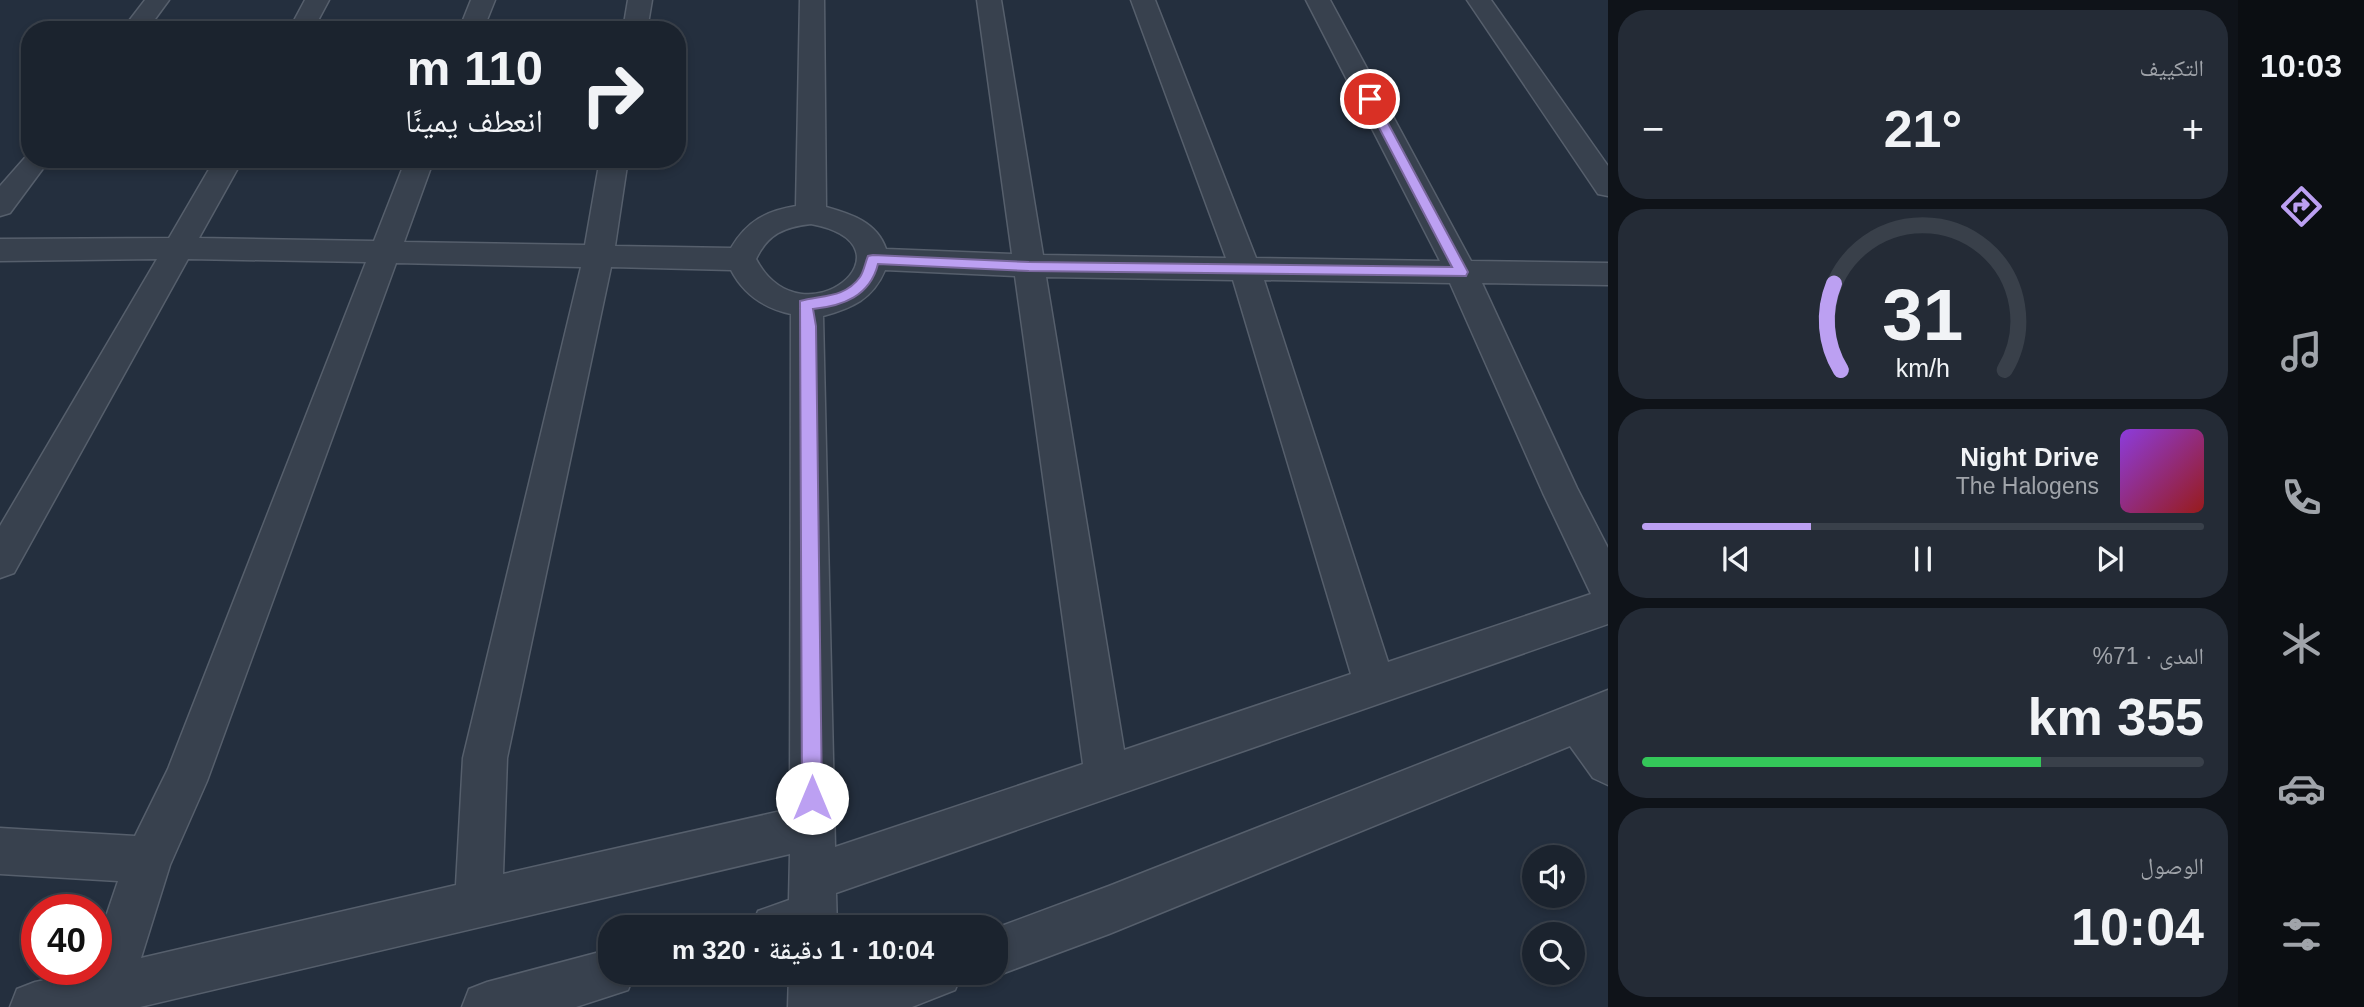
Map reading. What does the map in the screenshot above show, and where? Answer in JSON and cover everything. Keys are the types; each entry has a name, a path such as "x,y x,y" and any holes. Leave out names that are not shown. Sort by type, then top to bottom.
{"street":[{"path":"141,21 157,0"},
{"path":"305,21 317,0"},
{"path":"475,21 483,0"},
{"path":"636,21 640,0"},
{"path":"811,214 812,0"},
{"path":"989,0 1107,778"},
{"path":"1143,0 1244,269 1375,686"},
{"path":"1318,0 1461,272 1561,493 1608,587"},
{"path":"1479,0 1608,187"},
{"path":"0,206 29,168"},
{"path":"0,561 224,168"},
{"path":"106,990 148,860 185,781 416,168"},
{"path":"479,903 485,758 598,258 613,168"},
{"path":"811,214 834,218 854,228 868,242 873,260 868,277 853,292 831,302 805,305 780,300 759,289 747,274 741,259 750,239 765,225 786,216 811,214"},
{"path":"0,250 180,248 741,259"},
{"path":"873,260 1029,266 1608,274"},
{"path":"805,305 809,326 812,826 803,912 1107,778 1608,606"},
{"path":"1008,948 1109,910 1593,716 1608,763"},
{"path":"35,1007 812,826"},
{"path":"0,851 148,860"},
{"path":"487,1007 598,977"},
{"path":"813,985 813,1007"},
{"path":"846,1007 906,985"}],"route":[{"path":"812,798 809,326 805,305 831,302 853,292 868,277 873,260 1029,266 1461,272 1370,99"}]}
